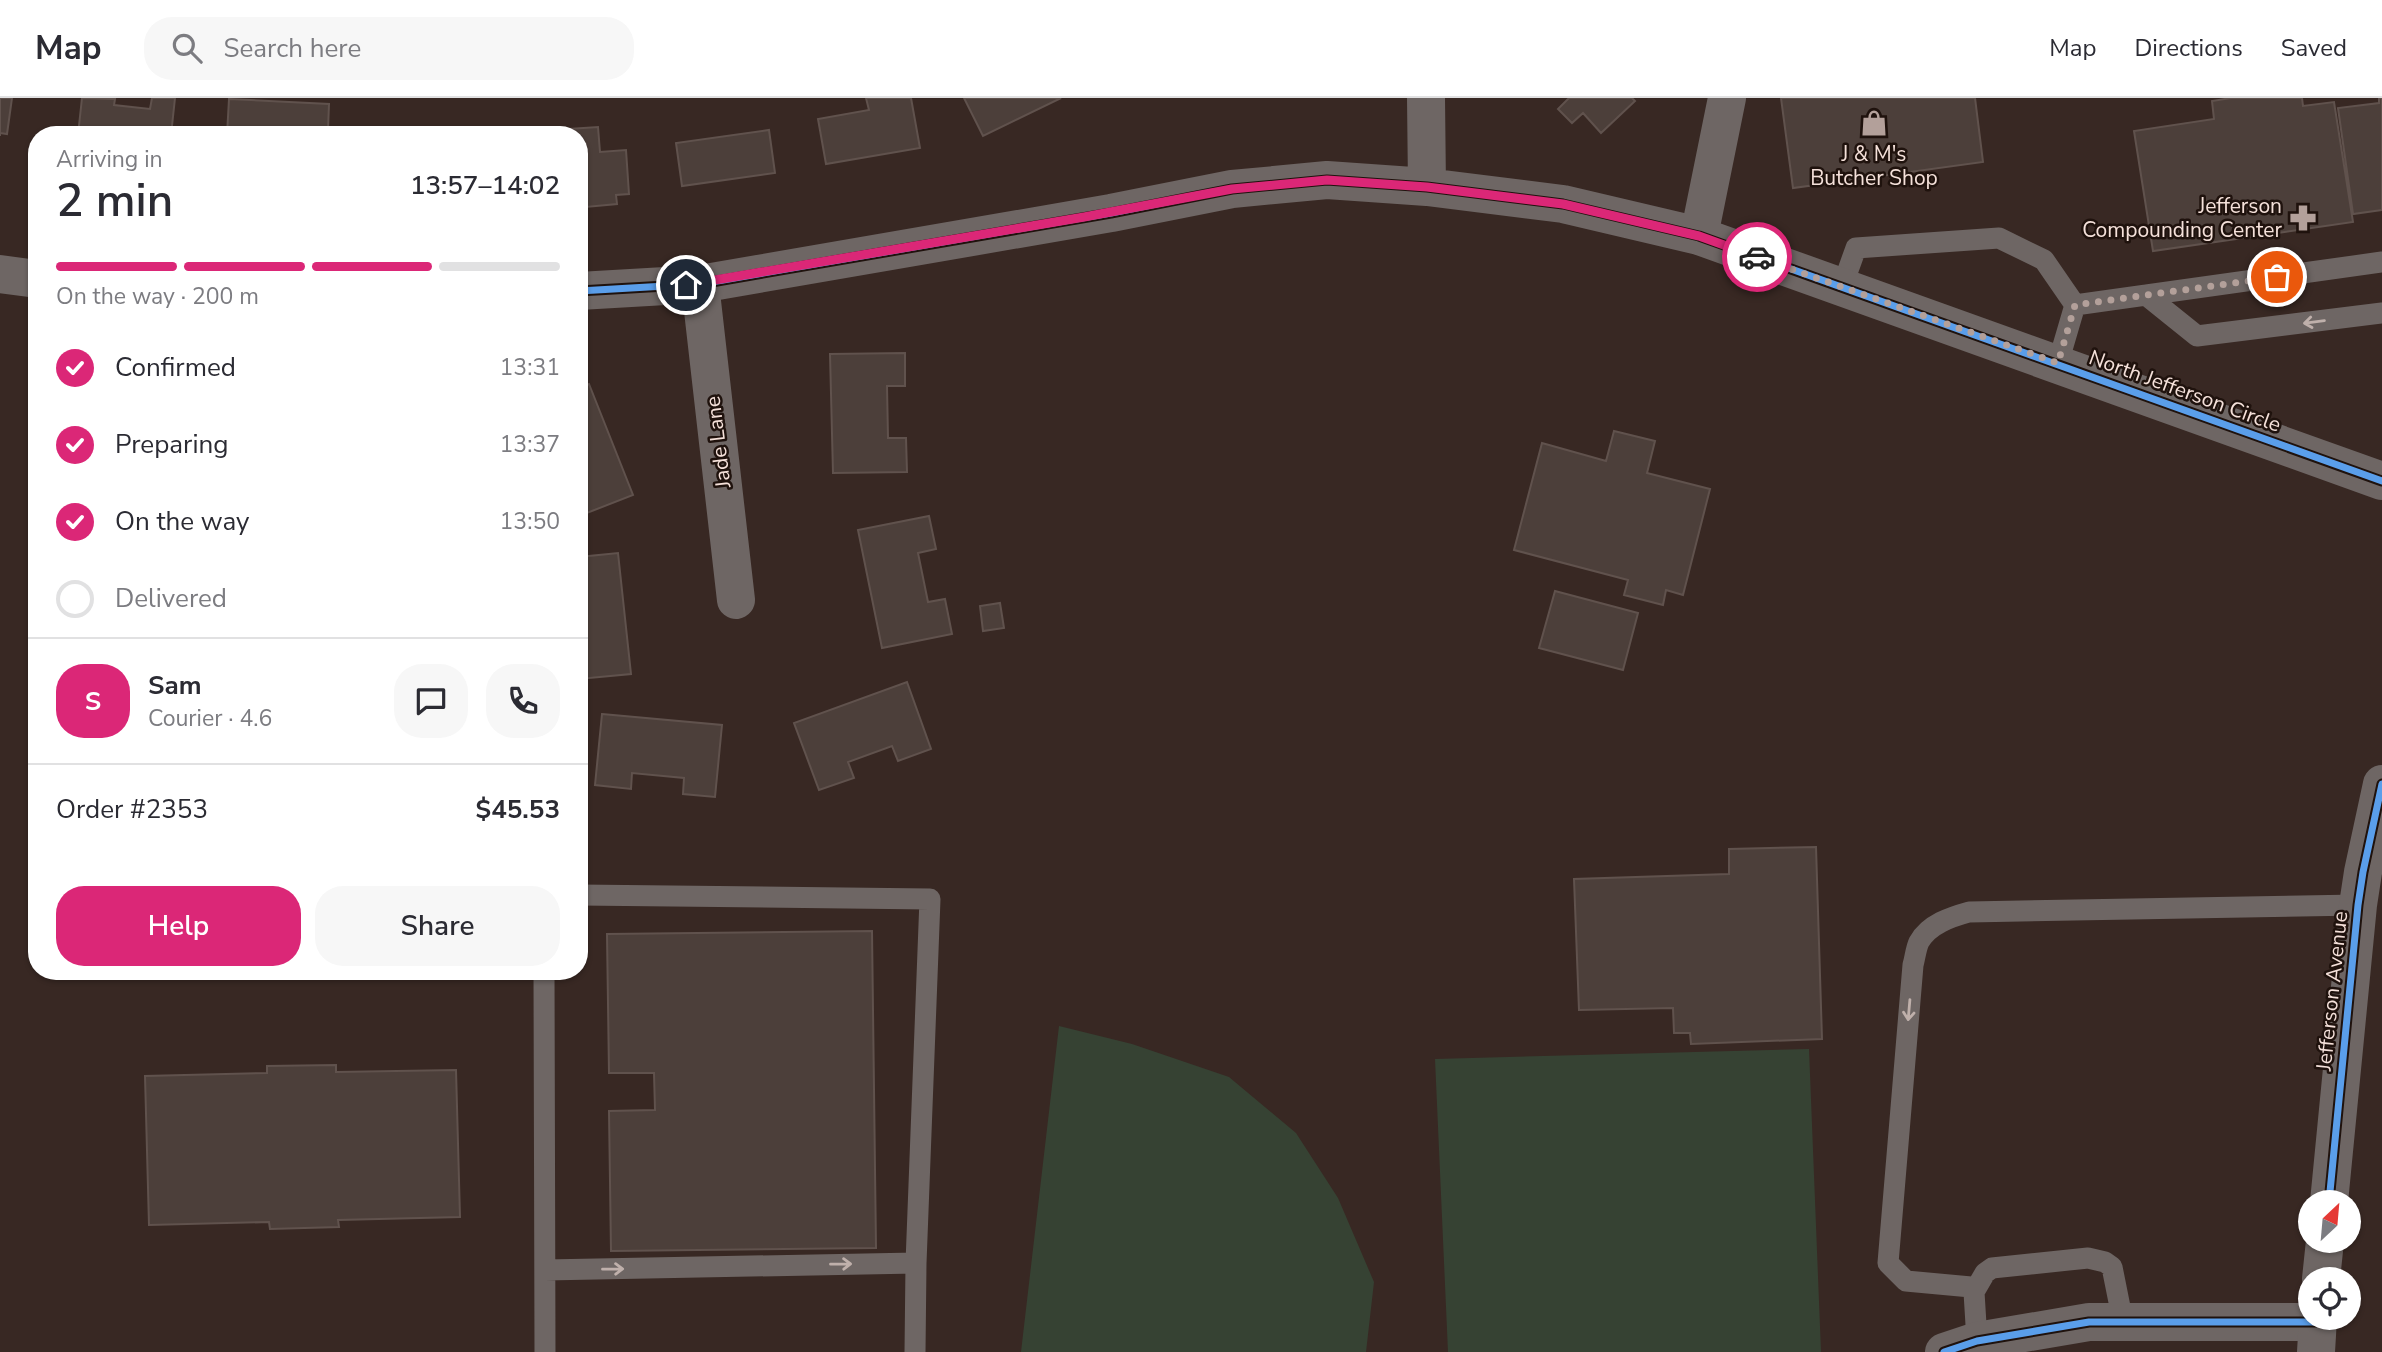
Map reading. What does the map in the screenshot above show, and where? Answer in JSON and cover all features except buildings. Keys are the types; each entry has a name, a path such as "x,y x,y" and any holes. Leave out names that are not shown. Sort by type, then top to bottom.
{"street":[{"path":"1426,98 1427,187"},
{"path":"1699,236 1727,98"},
{"name":"North Jefferson Circle","path":"588,291 700,285 1232,189 1327,180 1427,187 1563,204 1699,236 2382,481"},
{"path":"0,274 28,278"},
{"name":"Jade Lane","path":"700,285 736,600"},
{"name":"Jefferson Avenue","path":"2330,1190 2362,872 2382,784"},
{"path":"1961,1347 2089,1322 2298,1329"}],"lane":[{"path":"1842,287 1856,248 1999,238 2043,260 2075,305"},
{"path":"2075,305 2382,262"},
{"path":"2146,295 2197,336 2382,313"},
{"path":"2058,363 2075,305"},
{"path":"588,895 930,899 915,1352"},
{"path":"1974,1292 1971,1287 1963,1284 1906,1280 1888,1263 1913,965 1919,942 1932,928 1948,918 1969,912 2358,905"},
{"path":"544,980 545,1352"},
{"path":"1961,1347 1974,1292 1985,1273 1992,1268 2096,1259 2112,1267 2123,1322"},
{"path":"545,1270 916,1263"}],"green space":[{"path":"1059,1026 1132,1044 1229,1077 1296,1133 1338,1198 1374,1282 1366,1352 1021,1352"},
{"path":"1809,1049 1821,1352 1448,1352 1435,1059"}],"cycle path":[{"path":"588,290 700,284 1111,213 1232,189 1327,180 1427,187 1563,204 1699,236 2382,481"},
{"path":"2330,1190 2358,905 2382,784"},
{"path":"1944,1352 1977,1341 2089,1322 2298,1322"}],"way so far":[{"path":"1757,257 2058,363 2075,305 2277,277"}],"place":[{"name":"J & M's Butcher Shop","path":"1874,123"},
{"name":"Jefferson Compounding Center","path":"2303,218"}],"route":[{"path":"686,285 700,285 1232,189 1327,180 1427,187 1563,204 1699,236 1757,257"}]}
